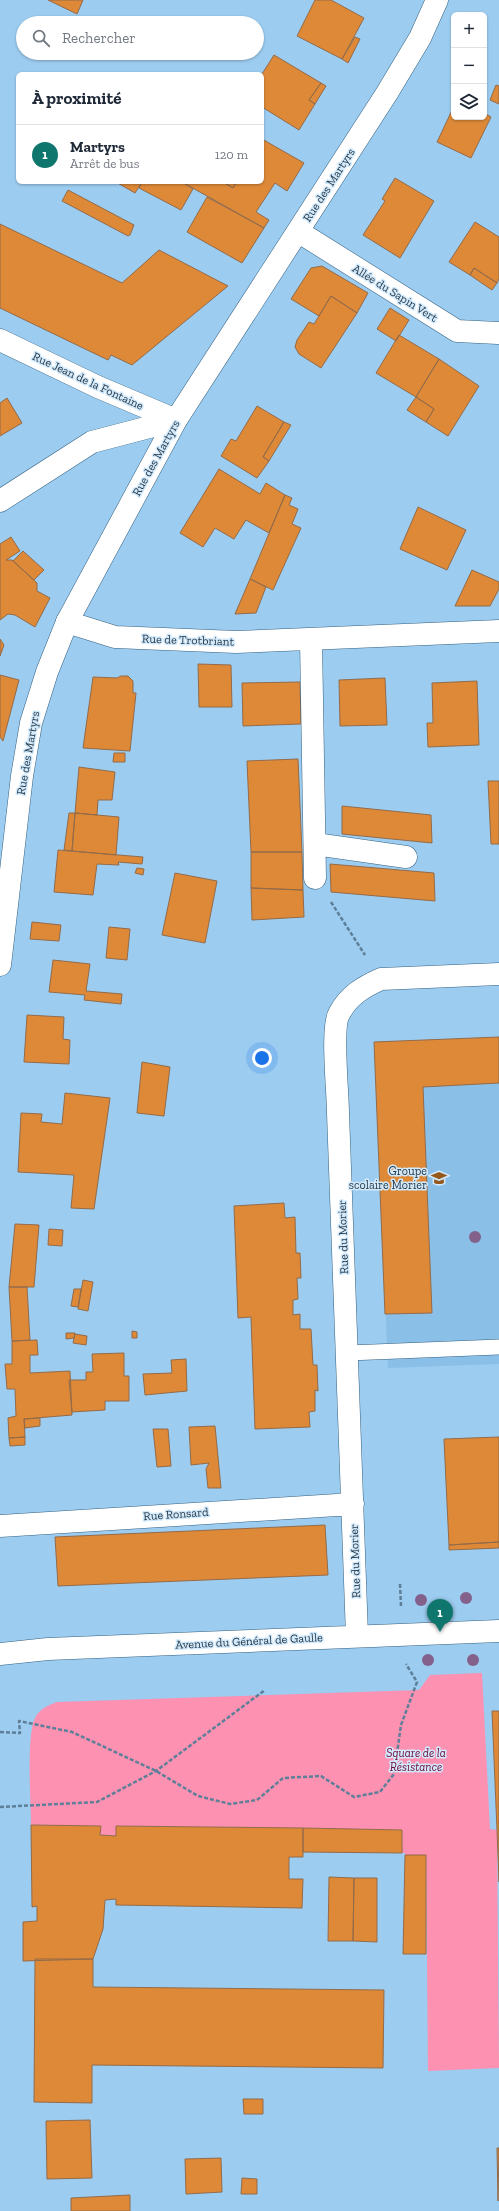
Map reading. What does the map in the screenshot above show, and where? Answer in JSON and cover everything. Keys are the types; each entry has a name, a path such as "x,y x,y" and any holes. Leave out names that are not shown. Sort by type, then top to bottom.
{"street":[{"name":"Rue des Martyrs","path":"0,965 22,776 31,723 47,672 67,622 176,420 299,232 387,93 420,38 437,0"},
{"name":"Allée du Sapin Vert","path":"299,232 457,332 498,333"},
{"name":"Rue Jean de la Fontaine","path":"0,340 98,387 176,420"},
{"path":"0,501 92,442 176,420"},
{"name":"Rue de Trotbriant","path":"67,622 115,637 236,642 499,631"},
{"path":"311,640 315,878"},
{"path":"315,844 406,858"},
{"name":"Rue du Morier","path":"357,1636 336,1030 338,1015 349,999 364,986 381,979 499,974"},
{"name":"Rue Ronsard","path":"0,1526 353,1504"},
{"name":"Avenue du Général de Gaulle","path":"0,1654 48,1649 499,1631"}],"lane":[{"path":"348,1354 499,1348"}],"path":[{"path":"315,878 381,979"},
{"path":"0,1732 20,1733 19,1721 72,1732 156,1771 198,1796 230,1804 257,1800 283,1778 321,1776 354,1797 380,1792 394,1774 401,1725 417,1682 403,1659 400,1584"},
{"path":"0,1807 97,1802 156,1771 265,1690"}],"shaded area":[{"name":"Groupe scolaire Morier","path":"499,1037 499,1364 388,1368 374,1042"}],"green space":[{"name":"Square de la Résistance","path":"482,1673 490,1829 497,1830 499,2068 428,2071 426,1855 405,1855 405,1853 402,1853 401,1830 117,1826 116,1836 100,1835 100,1826 31,1825 30,1754 32,1727 39,1712 57,1702 419,1690 430,1675"}],"building":[{"path":"48,0 83,0 77,14"},
{"path":"315,0 331,0 364,18 342,59 297,36"},
{"path":"355,37 360,39 348,63 342,59"},
{"path":"274,55 321,83 309,100 315,104 299,130 264,108 263,72"},
{"path":"321,83 326,86 315,104 309,100"},
{"path":"496,85 499,86 499,104 490,100"},
{"path":"451,112 451,120 487,120 487,115 491,117 471,158 437,142"},
{"path":"264,140 304,163 287,191 275,183 256,212 269,220 264,228 186,184 226,184 233,188 236,184 264,184"},
{"path":"395,178 434,201 400,258 363,235 385,201 382,199"},
{"path":"119,184 141,184 135,193"},
{"path":"141,184 185,184 193,189 181,210 139,188"},
{"path":"226,184 235,184 233,188"},
{"path":"68,190 134,225 130,235 128,236 62,201"},
{"path":"207,197 264,228 242,263 187,232"},
{"path":"475,222 499,237 499,279 497,283 474,268 470,275 449,262"},
{"path":"0,224 122,283 159,250 228,286 132,365 111,355 108,360 0,308"},
{"path":"322,266 368,293 357,313 331,296 319,316 291,299 311,268"},
{"path":"474,268 497,283 492,290 470,275"},
{"path":"331,296 357,313 321,368 299,354 295,347 297,340 309,322 314,324"},
{"path":"390,308 409,320 396,341 377,329"},
{"path":"399,335 439,359 416,397 376,373"},
{"path":"439,359 479,386 448,436 426,422 434,409 416,397"},
{"path":"416,397 434,409 426,422 407,410"},
{"path":"7,398 22,423 0,436 0,403"},
{"path":"257,406 284,422 263,457 269,461 257,478 221,456 231,439 236,441"},
{"path":"284,422 291,425 269,461 263,457"},
{"path":"219,469 260,494 266,483 285,495 269,533 246,520 234,539 215,528 203,547 180,533"},
{"path":"285,495 292,498 289,505 298,509 292,524 301,528 273,590 250,579"},
{"path":"418,507 466,530 447,570 400,549"},
{"path":"11,537 20,551 6,560 12,560 37,583 37,591 50,598 35,627 15,615 8,614 0,620 0,544"},
{"path":"23,551 44,570 34,580 13,561"},
{"path":"472,570 499,582 499,589 490,606 455,606"},
{"path":"250,579 266,587 256,613 235,614"},
{"path":"0,639 4,645 0,656"},
{"path":"198,664 231,665 232,707 199,707"},
{"path":"0,675 19,680 3,741 0,737"},
{"path":"121,676 128,676 133,681 133,693 136,693 130,751 83,748 93,677 117,678"},
{"path":"385,678 387,725 340,726 339,680"},
{"path":"477,681 479,745 428,747 427,723 433,723 432,683"},
{"path":"300,682 301,724 243,726 242,683"},
{"path":"114,753 125,753 125,762 113,762"},
{"path":"298,759 302,852 251,852 247,761"},
{"path":"79,767 115,772 112,800 98,800 97,815 75,813"},
{"path":"488,781 499,781 499,844 491,844"},
{"path":"342,806 431,815 432,843 342,834"},
{"path":"69,813 75,813 72,851 64,850"},
{"path":"75,813 119,817 116,855 72,851"},
{"path":"58,850 143,857 142,864 118,862 119,865 97,864 93,895 54,892"},
{"path":"251,852 302,852 303,890 251,888"},
{"path":"330,864 434,873 435,901 331,892"},
{"path":"137,868 144,869 143,875 135,873"},
{"path":"175,873 217,881 205,943 162,935"},
{"path":"251,888 303,890 304,917 252,920"},
{"path":"32,922 61,925 59,941 30,939"},
{"path":"109,927 130,929 127,960 106,958"},
{"path":"53,960 90,964 86,991 122,994 121,1004 84,1000 85,995 49,992"},
{"path":"27,1015 64,1017 63,1039 70,1040 69,1064 24,1062"},
{"path":"499,1037 499,1083 423,1087 432,1313 385,1314 374,1042"},
{"path":"142,1062 170,1067 164,1116 137,1113"},
{"path":"65,1093 110,1098 94,1209 71,1208 74,1175 18,1172 21,1113 42,1114 41,1122 62,1124"},
{"path":"284,1203 285,1218 295,1217 296,1253 300,1253 301,1278 297,1278 298,1299 293,1300 293,1315 300,1314 300,1329 311,1329 313,1365 317,1365 318,1391 315,1390 315,1411 309,1412 310,1427 255,1429 251,1317 238,1318 234,1206"},
{"path":"15,1224 39,1225 34,1287 9,1287"},
{"path":"49,1229 63,1230 62,1246 48,1245"},
{"path":"83,1280 93,1282 88,1311 78,1309"},
{"path":"9,1287 27,1287 30,1340 12,1341"},
{"path":"74,1289 81,1289 78,1307 71,1306"},
{"path":"132,1331 137,1332 137,1338 132,1338"},
{"path":"66,1333 75,1333 74,1338 66,1339"},
{"path":"75,1334 87,1336 86,1345 73,1343"},
{"path":"37,1340 38,1355 30,1355 30,1373 70,1371 72,1415 24,1419 25,1437 9,1438 8,1418 16,1416 15,1389 7,1389 5,1364 12,1364 12,1341"},
{"path":"124,1353 124,1376 129,1376 129,1401 105,1401 105,1410 72,1412 69,1380 86,1380 86,1372 93,1372 92,1354"},
{"path":"186,1359 187,1391 145,1395 143,1374 172,1373 171,1360"},
{"path":"40,1418 40,1426 25,1428 24,1419"},
{"path":"215,1426 221,1488 208,1488 206,1469 209,1463 191,1465 189,1427"},
{"path":"153,1429 168,1429 171,1466 157,1467"},
{"path":"25,1437 25,1445 10,1446 9,1438"},
{"path":"499,1437 499,1542 449,1545 444,1439"},
{"path":"325,1525 328,1575 58,1586 55,1537"},
{"path":"499,1542 499,1548 449,1550 449,1545"},
{"path":"492,1711 499,1711 499,1882 497,1830"},
{"path":"31,1825 101,1826 100,1835 116,1836 116,1826 303,1828 303,1857 289,1857 289,1879 303,1879 302,1908 116,1905 116,1899 105,1900 103,1929 93,1959 23,1961 23,1922 37,1921 37,1906 32,1907"},
{"path":"303,1828 402,1830 402,1853 303,1852"},
{"path":"405,1855 426,1855 426,1954 403,1954"},
{"path":"329,1877 354,1878 353,1941 328,1941"},
{"path":"354,1878 377,1878 377,1942 353,1941"},
{"path":"35,1959 93,1959 93,1987 384,1990 383,2068 92,2065 92,2103 34,2102"},
{"path":"243,2099 263,2099 263,2114 244,2114"},
{"path":"90,2120 92,2178 47,2179 46,2121"},
{"path":"497,2148 499,2148 498,2201"},
{"path":"221,2158 222,2192 186,2194 185,2159"},
{"path":"242,2178 257,2179 257,2194 241,2194"},
{"path":"130,2195 130,2211 71,2211 71,2198"}],"place":[{"name":"Groupe scolaire Morier","path":"439,1178"},
{"name":"Martyrs","path":"440,1632"}]}
